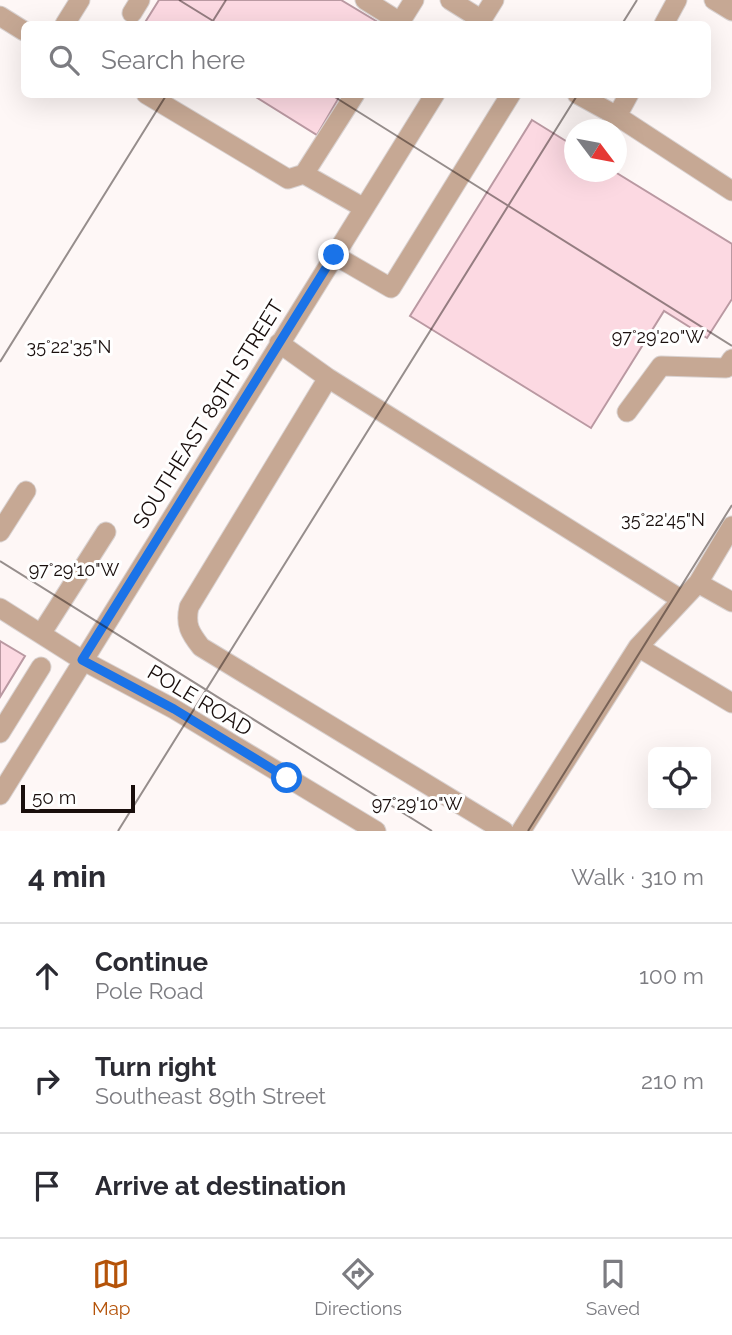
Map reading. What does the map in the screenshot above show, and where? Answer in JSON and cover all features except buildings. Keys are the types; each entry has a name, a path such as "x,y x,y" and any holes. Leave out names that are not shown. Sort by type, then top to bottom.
{"street":[{"path":"67,21 80,0"},
{"path":"365,0 396,21"},
{"path":"400,21 414,0"},
{"path":"450,0 480,21"},
{"path":"482,21 494,0"},
{"path":"666,21 677,0"},
{"path":"714,0 732,12"},
{"path":"0,16 21,29"},
{"path":"153,98 289,179 304,174 352,98"},
{"name":"SOUTHEAST 89TH STREET","path":"0,795 433,98"},
{"path":"334,255 391,288 508,98"},
{"path":"584,98 732,191"},
{"path":"617,117 627,98"},
{"path":"304,174 364,208"},
{"path":"279,343 328,378 682,600"},
{"path":"627,412 661,366 726,368 732,359"},
{"path":"328,378 189,607 186,621 191,634 201,647 504,831"},
{"path":"0,532 26,491"},
{"path":"41,634 106,532"},
{"path":"521,831 638,647 698,583 729,539"},
{"path":"698,583 732,602"},
{"name":"POLE ROAD","path":"0,608 82,660 174,709 376,831"},
{"path":"638,647 732,703"},
{"path":"0,733 41,667"},
{"path":"14,709 41,727"}],"route":[{"path":"287,778 174,709 82,660 334,255"}]}
